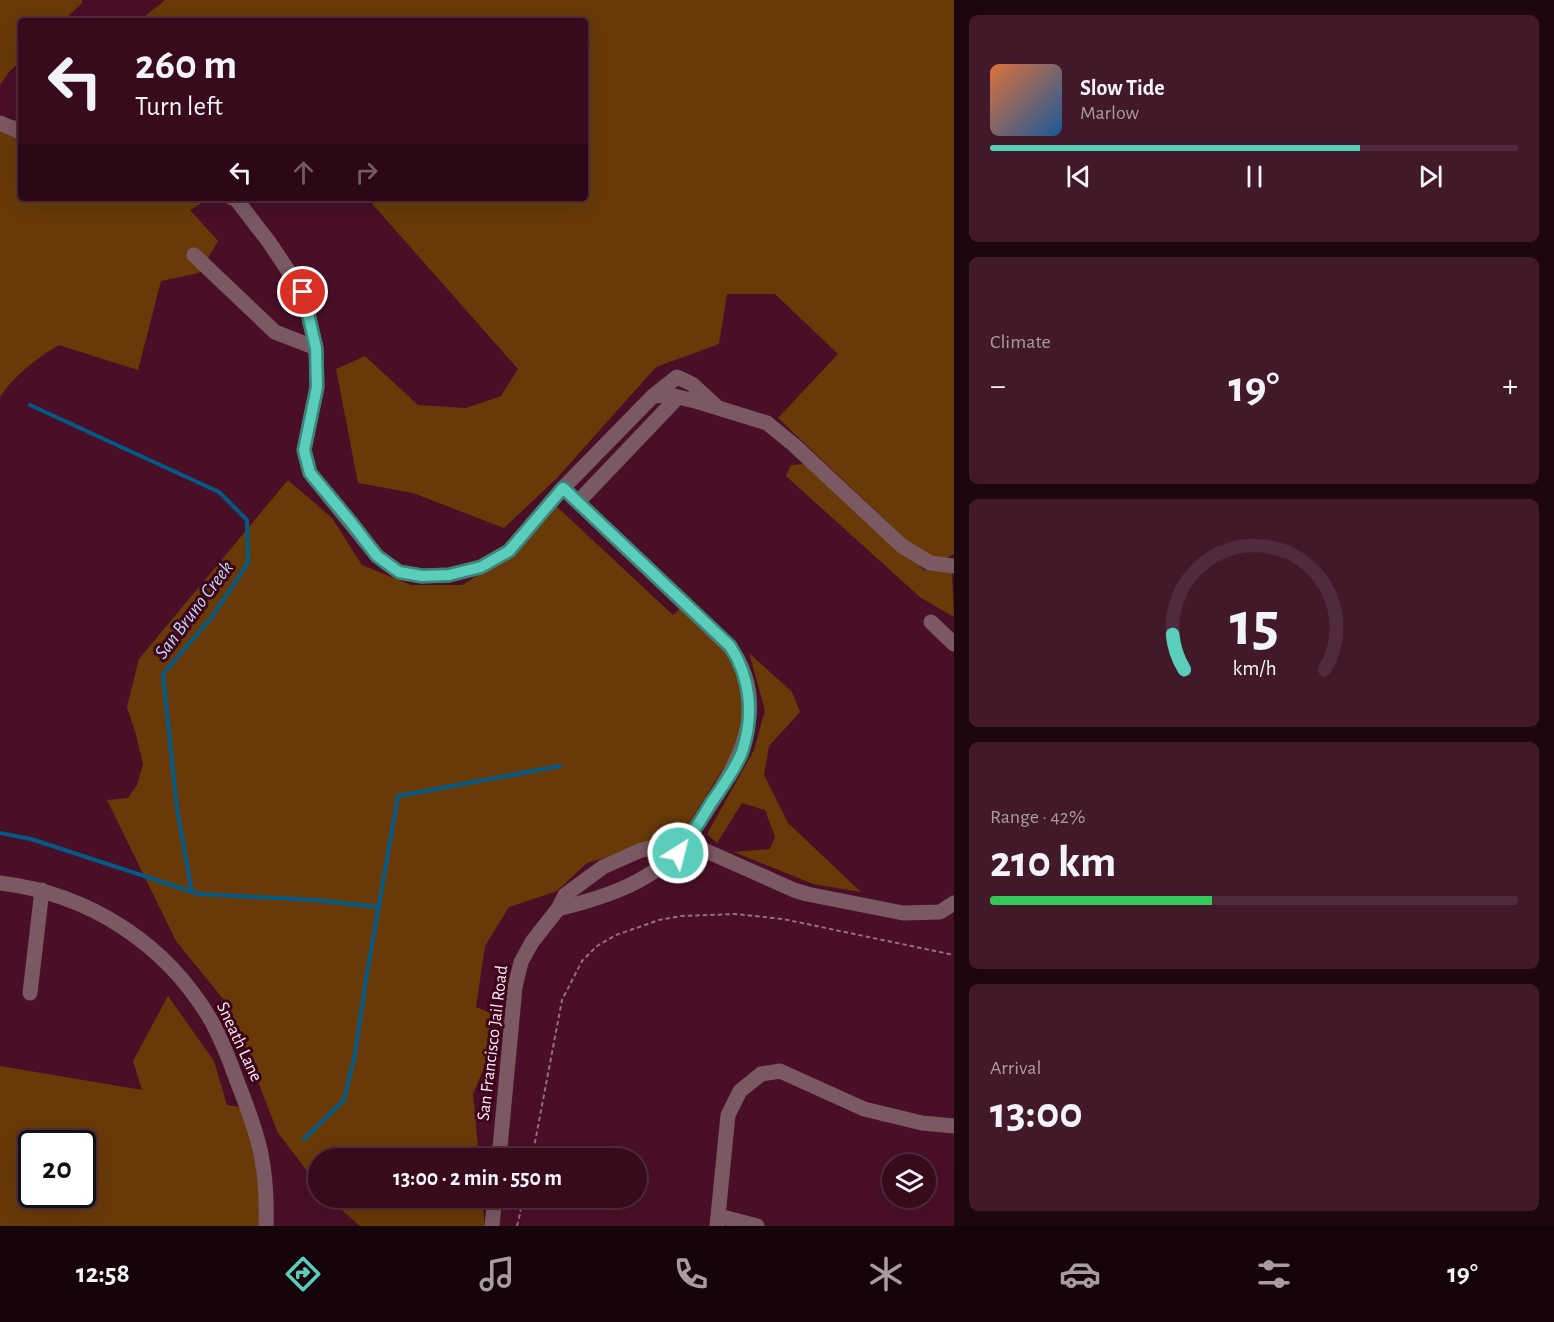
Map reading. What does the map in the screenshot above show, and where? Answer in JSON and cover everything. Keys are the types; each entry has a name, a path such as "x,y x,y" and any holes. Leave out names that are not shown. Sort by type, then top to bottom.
{"street":[{"path":"0,123 18,131"},
{"path":"238,201 303,292 316,348 317,387 304,450 310,473 377,556 399,572 422,576 449,575 481,567 509,551 563,488 653,396 677,377 692,384 717,407"},
{"path":"194,255 275,332 316,348"},
{"path":"653,396 678,397 767,423 802,452 902,546 930,563 954,566"},
{"path":"578,502 678,397"},
{"path":"558,909 601,898 654,873 678,853 741,753 750,713 745,676 730,646 563,488"},
{"path":"931,622 954,644"},
{"path":"686,842 807,894 903,913 940,912 954,903"},
{"name":"San Francisco Jail Road","path":"500,1148 515,987 521,962 532,942 566,895 603,867 639,850 686,842"},
{"name":"Sneath Lane","path":"0,884 42,890 93,909 141,939 162,957 198,1000 225,1050 256,1129 263,1156 267,1187 266,1226"},
{"path":"30,993 42,890"},
{"path":"757,1226 718,1221 728,1115 740,1091 761,1074 780,1071 864,1109 922,1123 954,1126"},
{"path":"492,1226 494,1208"}],"path":[{"path":"534,1148 562,1000 582,961 597,946 616,936 659,920 681,916 735,914 783,919 954,955"},
{"path":"517,1226 521,1208"}],"shaded area":[{"path":"0,0 82,0 82,3 66,18 18,18 18,64 0,85"},
{"path":"165,0 954,0 954,554 945,559 920,553 778,418 838,354 775,294 727,294 719,344 656,367 557,478 504,528 413,493 358,483 336,369 365,356 418,405 466,408 501,396 518,369 370,201 588,201 588,18 143,18"},
{"path":"0,120 18,120 18,201 205,201 190,210 218,241 199,273 161,281 138,370 59,345 26,368 0,397"},
{"path":"805,464 924,570 952,573 954,617 921,598 786,476 791,465"},
{"path":"288,480 332,518 362,565 411,585 462,585 510,556 555,505 673,615 681,608 732,659 744,696 739,743 685,830 668,839 587,863 557,891 509,907 485,946 476,1007 505,1019 473,1094 478,1148 308,1148 308,1172 278,1133 228,1005 176,941 107,800 128,798 137,785 143,764 127,707 139,659"},
{"path":"749,653 792,692 800,712 769,746 764,775 788,823 861,892 813,884 734,852 770,849 775,837 765,810 742,803 717,843 707,834 754,750 765,710"},
{"path":"168,996 214,1061 227,1105 253,1109 267,1226 0,1226 0,1066 142,1090 133,1061"},
{"path":"340,1208 483,1208 485,1226 360,1226"}],"waterway":[{"name":"San Bruno Creek","path":"30,405 219,492 247,520 248,563 211,618 163,674 177,809 192,892"},
{"name":"San Bruno Creek","path":"304,1139 344,1100 355,1054 398,796 560,766"},
{"name":"San Bruno Creek","path":"0,833 31,839 199,894 315,900 379,907"}],"route":[{"path":"303,292 316,348 317,387 304,450 310,473 377,556 399,572 422,576 449,575 481,567 509,551 563,488 730,646 739,660 749,693 750,713 747,733 732,771 678,853"}]}
